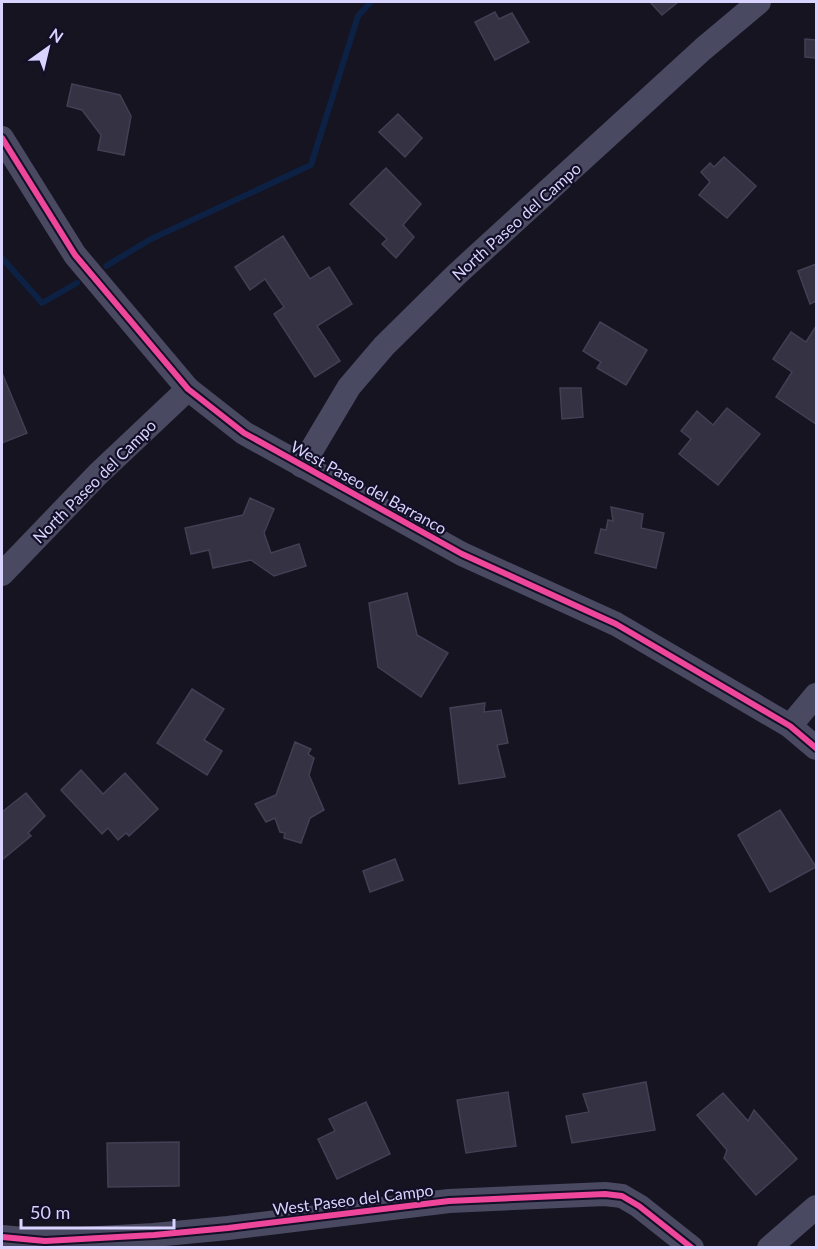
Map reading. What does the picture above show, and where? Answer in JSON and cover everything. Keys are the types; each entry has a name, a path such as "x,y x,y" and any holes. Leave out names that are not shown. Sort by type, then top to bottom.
{"street":[{"name":"North Paseo del Campo","path":"302,466 349,387 384,346 457,273 604,142 703,49 759,2"},
{"name":"West Paseo del Barranco","path":"2,138 75,255 188,389 244,433 462,554 616,624 790,726 816,748"},
{"name":"North Paseo del Campo","path":"2,574 98,474 188,389"},
{"path":"790,726 816,695"},
{"name":"West Paseo del Campo","path":"2,1237 45,1241 154,1234 228,1228 449,1201 605,1194 622,1196 639,1206 692,1248"},
{"path":"769,1248 816,1207"}],"building":[{"path":"650,2 678,2 662,15"},
{"path":"495,12 499,19 512,13 529,42 495,60 475,22"},
{"path":"805,39 816,40 816,58 805,57"},
{"path":"72,84 120,95 131,116 124,155 98,150 101,135 82,110 67,106"},
{"path":"398,114 422,138 405,157 379,132"},
{"path":"724,157 756,186 727,218 699,195 710,182 701,172 710,163 714,167"},
{"path":"386,168 421,204 403,225 414,237 396,258 382,244 387,239 350,204"},
{"path":"283,236 310,279 329,267 352,304 317,326 340,361 315,377 274,314 284,307 265,279 250,290 235,267"},
{"path":"816,264 816,301 810,304 798,271"},
{"path":"600,322 647,350 626,385 597,368 601,362 583,351"},
{"path":"816,326 816,424 776,397 792,372 773,359 791,332 806,342"},
{"path":"2,373 27,433 2,443"},
{"path":"560,388 581,388 583,417 562,419"},
{"path":"727,408 760,434 718,485 679,454 691,439 681,431 697,411 713,425"},
{"path":"250,498 274,509 264,533 271,553 299,544 306,566 274,576 251,560 213,568 209,550 191,554 185,528 243,515"},
{"path":"611,507 643,514 641,528 664,533 656,568 595,553 601,529 606,530 608,520 613,521"},
{"path":"407,593 417,635 448,653 421,697 378,667 369,603"},
{"path":"192,689 224,709 204,740 222,751 207,775 157,743"},
{"path":"485,703 484,712 501,710 508,743 497,745 505,777 459,784 450,708"},
{"path":"295,742 311,749 308,754 314,758 309,775 324,810 310,818 301,843 284,838 285,833 280,832 275,818 266,822 255,804 276,795"},
{"path":"81,770 103,794 125,773 158,809 129,836 126,833 118,840 108,828 102,834 61,790"},
{"path":"26,793 45,816 28,833 31,836 2,860 2,812"},
{"path":"780,810 816,867 770,892 738,835"},
{"path":"395,859 403,880 370,892 363,871"},
{"path":"646,1082 655,1130 572,1143 566,1116 589,1112 583,1094"},
{"path":"508,1092 516,1146 466,1153 457,1100"},
{"path":"723,1093 748,1121 754,1110 797,1159 756,1195 724,1158 727,1150 697,1115"},
{"path":"366,1102 390,1154 337,1179 318,1139 335,1131 329,1119"},
{"path":"179,1142 179,1186 108,1187 107,1143"}],"waterway":[{"path":"106,266 151,239 311,165 358,16 371,2"},
{"path":"2,258 42,303 77,283"}],"cycle path":[{"path":"2,138 75,255 188,389 244,433 462,554 616,624 790,726 816,748"},
{"path":"2,1237 45,1241 154,1235 449,1201 605,1194 622,1196 639,1206 692,1248"}]}
